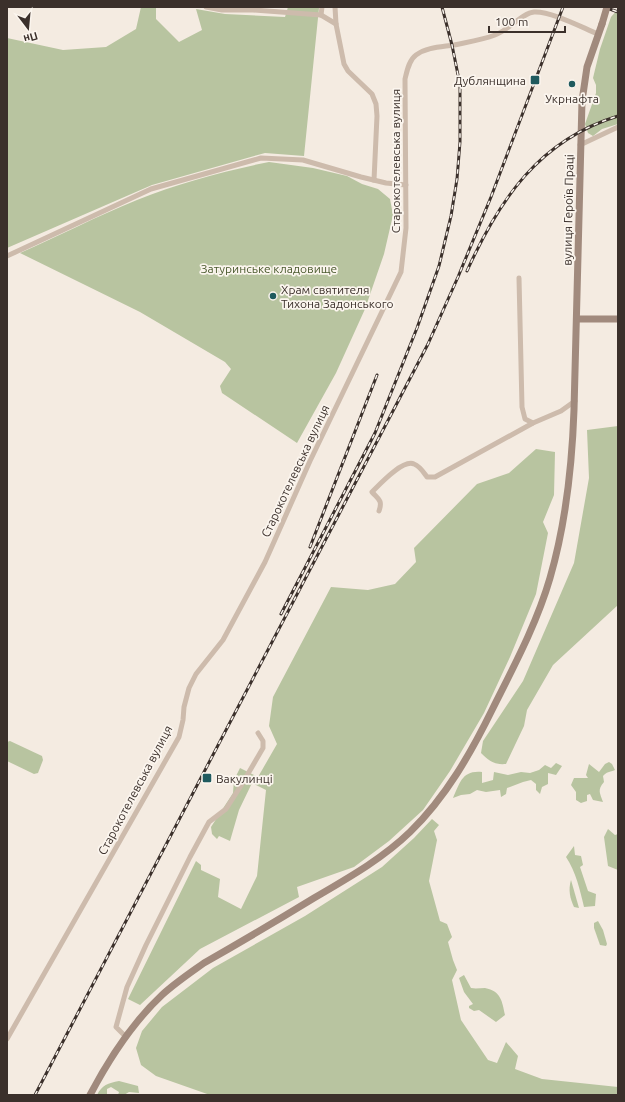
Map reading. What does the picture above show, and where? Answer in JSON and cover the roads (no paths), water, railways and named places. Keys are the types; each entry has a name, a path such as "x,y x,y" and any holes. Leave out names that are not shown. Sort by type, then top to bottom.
{"main road":[{"name":"вулиця Героїв Праці","path":"90,1095 108,1064 140,1019 162,995 182,978 204,963 370,864 390,850 410,832 433,808 457,775 484,728 521,651 549,580 562,529 567,498 573,440 575,401 580,145 584,82 586,67 607,7"},
{"path":"576,319 618,319"}],"street":[{"path":"206,7 222,10 253,10 321,15 336,24"},
{"path":"321,15 322,7"},
{"path":"335,7 336,24 344,64 348,71 372,94 376,104 377,116 374,180"},
{"name":"Старокотелевська вулиця","path":"7,1039 178,736 183,720 184,707 189,688 196,674 223,640 265,562 310,461 401,272 406,228 405,79 408,66 414,56 425,49 478,40 496,35 509,28 527,14 535,12 550,14 598,34"},
{"path":"580,145 618,127"},
{"path":"7,256 151,189 261,158 303,160 374,180 406,184"},
{"path":"519,278 522,406 525,419 533,423"},
{"path":"379,511 381,505 380,501 372,492 400,466 407,463 413,463 418,466 427,477 435,477 533,423 561,410 575,401"},
{"path":"126,1037 116,1027 127,987 146,945 190,857 210,822 226,809 263,748 263,741 258,733"}],"railway":[{"path":"281,614 375,433 417,328 439,266 451,216 457,179 460,142 460,85 442,7"},
{"path":"35,1095 428,344 491,197 563,7"},
{"path":"604,7 618,12"},
{"path":"467,271 493,220 508,197 525,176 544,157 566,140 590,127 618,116"},
{"path":"310,547 377,375"}],"place":[{"name":"Дублянщина","path":"535,80"},
{"name":"Укрнафта","path":"572,84"},
{"name":"Храм святителя Тихона Задонського","path":"273,296"},
{"name":"Вакулинці","path":"207,778"}],"park label":[{"name":"Затуринське кладовище","path":"269,268"}]}
